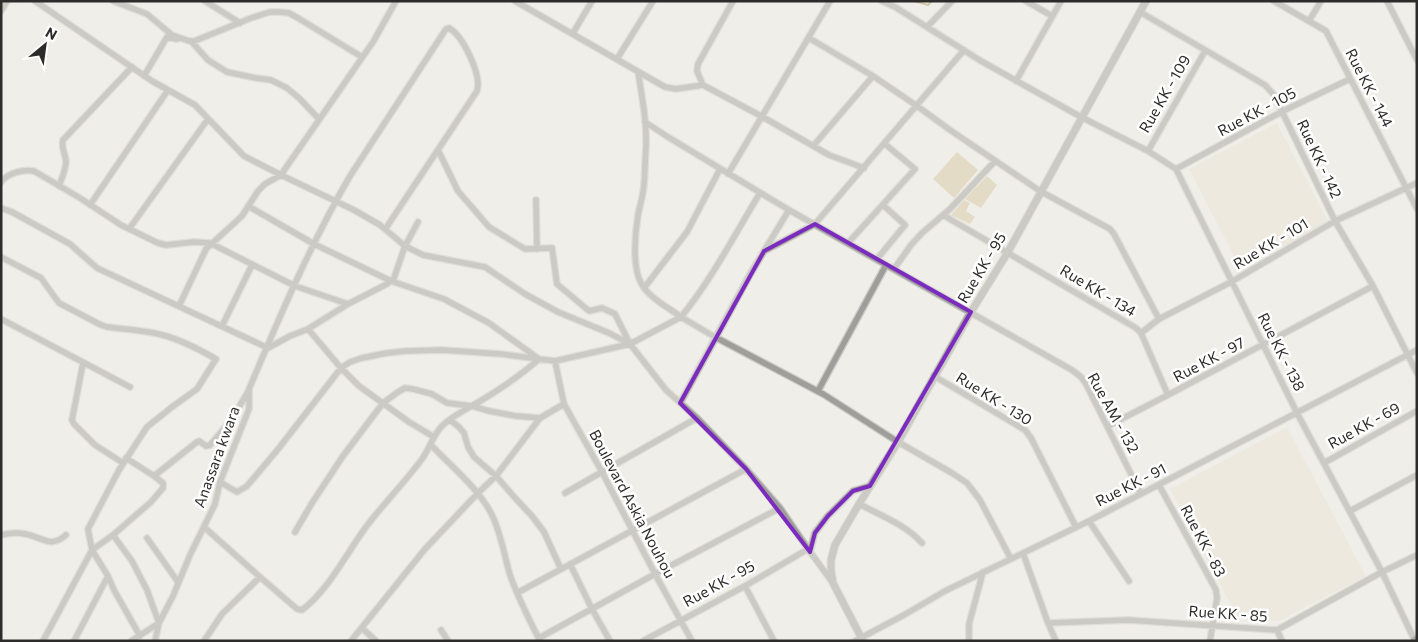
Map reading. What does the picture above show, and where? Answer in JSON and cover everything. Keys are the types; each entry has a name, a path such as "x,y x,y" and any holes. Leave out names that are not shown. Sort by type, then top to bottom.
{"street":[{"path":"1,12 7,1"},
{"path":"35,1 144,76 195,105 244,156 354,210 386,228 406,246 423,255 484,267 558,312 609,333 630,344"},
{"path":"113,1 147,14 172,34 192,42 208,60 227,72 271,80 287,88 320,119"},
{"path":"205,1 240,23"},
{"path":"179,306 210,243 234,224 265,184 280,175 373,42 396,1"},
{"path":"515,1 665,87 676,90 703,85 839,159 864,168"},
{"path":"573,33 592,1"},
{"path":"617,59 653,1"},
{"path":"703,85 697,71 698,64 733,1"},
{"path":"728,174 830,1"},
{"path":"882,1 1016,80 1081,117 1148,151 1176,169"},
{"path":"927,27 952,1"},
{"path":"1026,1 1052,16"},
{"path":"1016,80 1060,1"},
{"name":"Rue KK - 95","path":"833,583 831,560 835,545 898,442 971,312 1008,252 1146,1"},
{"name":"Rue KK - 144","path":"1274,1 1326,31 1417,209"},
{"path":"1309,20 1321,1"},
{"path":"1387,1 1417,60"},
{"path":"144,76 167,37 192,42 270,12 289,13 362,57"},
{"name":"Rue KK - 142","path":"1140,12 1265,85 1274,95 1335,221 1373,286 1417,373"},
{"name":"Anassara kwara","path":"155,641 159,623 215,504 220,482 249,409 249,389 314,244 335,201 350,176 446,28 449,28 458,34 463,42 477,74 478,86 438,150"},
{"path":"809,38 873,76 1040,191 1110,229 1159,319"},
{"path":"764,251 815,224 964,50"},
{"name":"Rue KK - 109","path":"1148,151 1205,50"},
{"path":"59,186 65,170 66,160 63,140 132,67"},
{"path":"638,72 645,122 646,145 644,186 638,216 635,261 638,277 644,288 681,317 818,392 967,483 980,500 1011,560"},
{"path":"814,145 873,76"},
{"name":"Rue KK - 105","path":"1176,169 1350,79"},
{"path":"90,205 168,90"},
{"path":"129,230 208,119"},
{"name":"Rue AM - 132","path":"645,122 789,210 971,312 1081,377 1108,426 1141,494"},
{"path":"848,243 915,169 885,144"},
{"path":"386,228 438,150"},
{"path":"438,150 458,191 489,227 524,249 552,248 557,284 589,311 602,308 615,314 630,344 666,390 697,418 780,508 833,583 860,640"},
{"path":"894,269 922,233 969,190 995,161"},
{"path":"644,288 687,232 720,169"},
{"name":"Rue KK - 138","path":"1176,169 1297,414 1382,572 1415,640"},
{"path":"1,182 6,177 29,170 34,171 129,230 166,245 194,242 210,243 295,286 348,304"},
{"name":"Rue KK - 101","path":"1141,333 1159,319 1231,282 1335,221 1417,183"},
{"path":"220,482 237,492 247,486 279,448 340,368 350,362 387,353 442,350 555,360 630,344 681,317 692,303 760,193"},
{"path":"536,200 537,248"},
{"path":"878,259 905,225 883,205"},
{"path":"248,206 314,244 391,281 444,299 489,323 539,359"},
{"path":"1,208 12,212 70,244 97,268 268,348 308,329 348,304 391,281 418,222"},
{"path":"680,403 764,251 789,210"},
{"name":"Rue KK - 134","path":"943,215 1131,324 1141,333 1168,395"},
{"path":"1,257 41,278 59,302 101,325 166,336 194,347 216,359 197,390 172,406 150,425 124,460 88,529 92,550 140,636"},
{"path":"222,326 252,265"},
{"path":"818,392 886,265"},
{"name":"Rue KK - 97","path":"1108,426 1373,286"},
{"path":"1,319 130,387"},
{"path":"308,329 340,368 359,386 409,422 434,437"},
{"name":"Rue KK - 91","path":"860,640 945,591 1089,521 1417,350"},
{"path":"204,527 297,609 304,608 336,572 369,523 425,456 434,437 442,426 519,376 539,359"},
{"name":"Boulevard Askia Nouhou","path":"555,360 564,404 692,641"},
{"path":"43,641 92,550 113,535 151,502 163,488 163,483 154,476 95,445 74,424 72,420 83,362"},
{"name":"Rue KK - 130","path":"934,376 1025,430 1031,438 1076,527"},
{"path":"295,532 343,456 383,403 405,388 432,394 447,403 472,406 489,412 540,418"},
{"path":"154,476 197,442 199,441 206,446 210,445 232,419 249,389"},
{"path":"351,641 425,548 496,476 540,418 564,404"},
{"name":"Rue KK - 69","path":"1324,463 1417,411"},
{"path":"565,493 697,418"},
{"path":"450,420 464,433 468,447 474,457 496,476 544,532 561,569"},
{"path":"431,445 478,493 494,519 516,593 539,639 655,574 780,508"},
{"path":"516,593 746,469"},
{"path":"1350,511 1417,475"},
{"name":"Rue KK - 83","path":"1159,484 1216,590 1217,598 1210,641"},
{"path":"809,551 815,533 828,516 853,491 870,486"},
{"path":"859,504 902,527 922,543"},
{"path":"1089,521 1129,581"},
{"path":"1,535 9,533 25,534 50,542 58,542 66,535"},
{"path":"113,535 132,561 147,590 159,623 131,641"},
{"path":"147,538 178,582"},
{"name":"Rue KK - 95","path":"643,641 809,551"},
{"path":"1023,554 1056,641"},
{"name":"Rue KK - 85","path":"1048,623 1128,620 1277,630 1382,572 1417,555"},
{"path":"570,564 610,641"},
{"path":"969,641 970,624 982,572"},
{"path":"74,641 108,576"},
{"path":"204,641 222,614 260,577"},
{"path":"745,586 774,641"},
{"path":"362,628 376,641"},
{"path":"441,630 448,641"},
{"path":"1277,630 1282,641"}],"highlighted area":[{"path":"815,224 971,312 870,486 853,491 828,516 815,533 810,552 746,469 680,403 764,251"}],"shaded area":[{"path":"1277,123 1329,223 1240,268 1189,169"},
{"path":"957,152 978,170 954,198 933,179"},
{"path":"987,176 997,185 981,208 965,199"},
{"path":"964,200 970,203 966,211 975,217 970,224 951,215"},
{"path":"1287,427 1366,576 1279,621 1238,618 1170,489"}],"waterway":[{"path":"914,1 928,5 932,1"}]}
